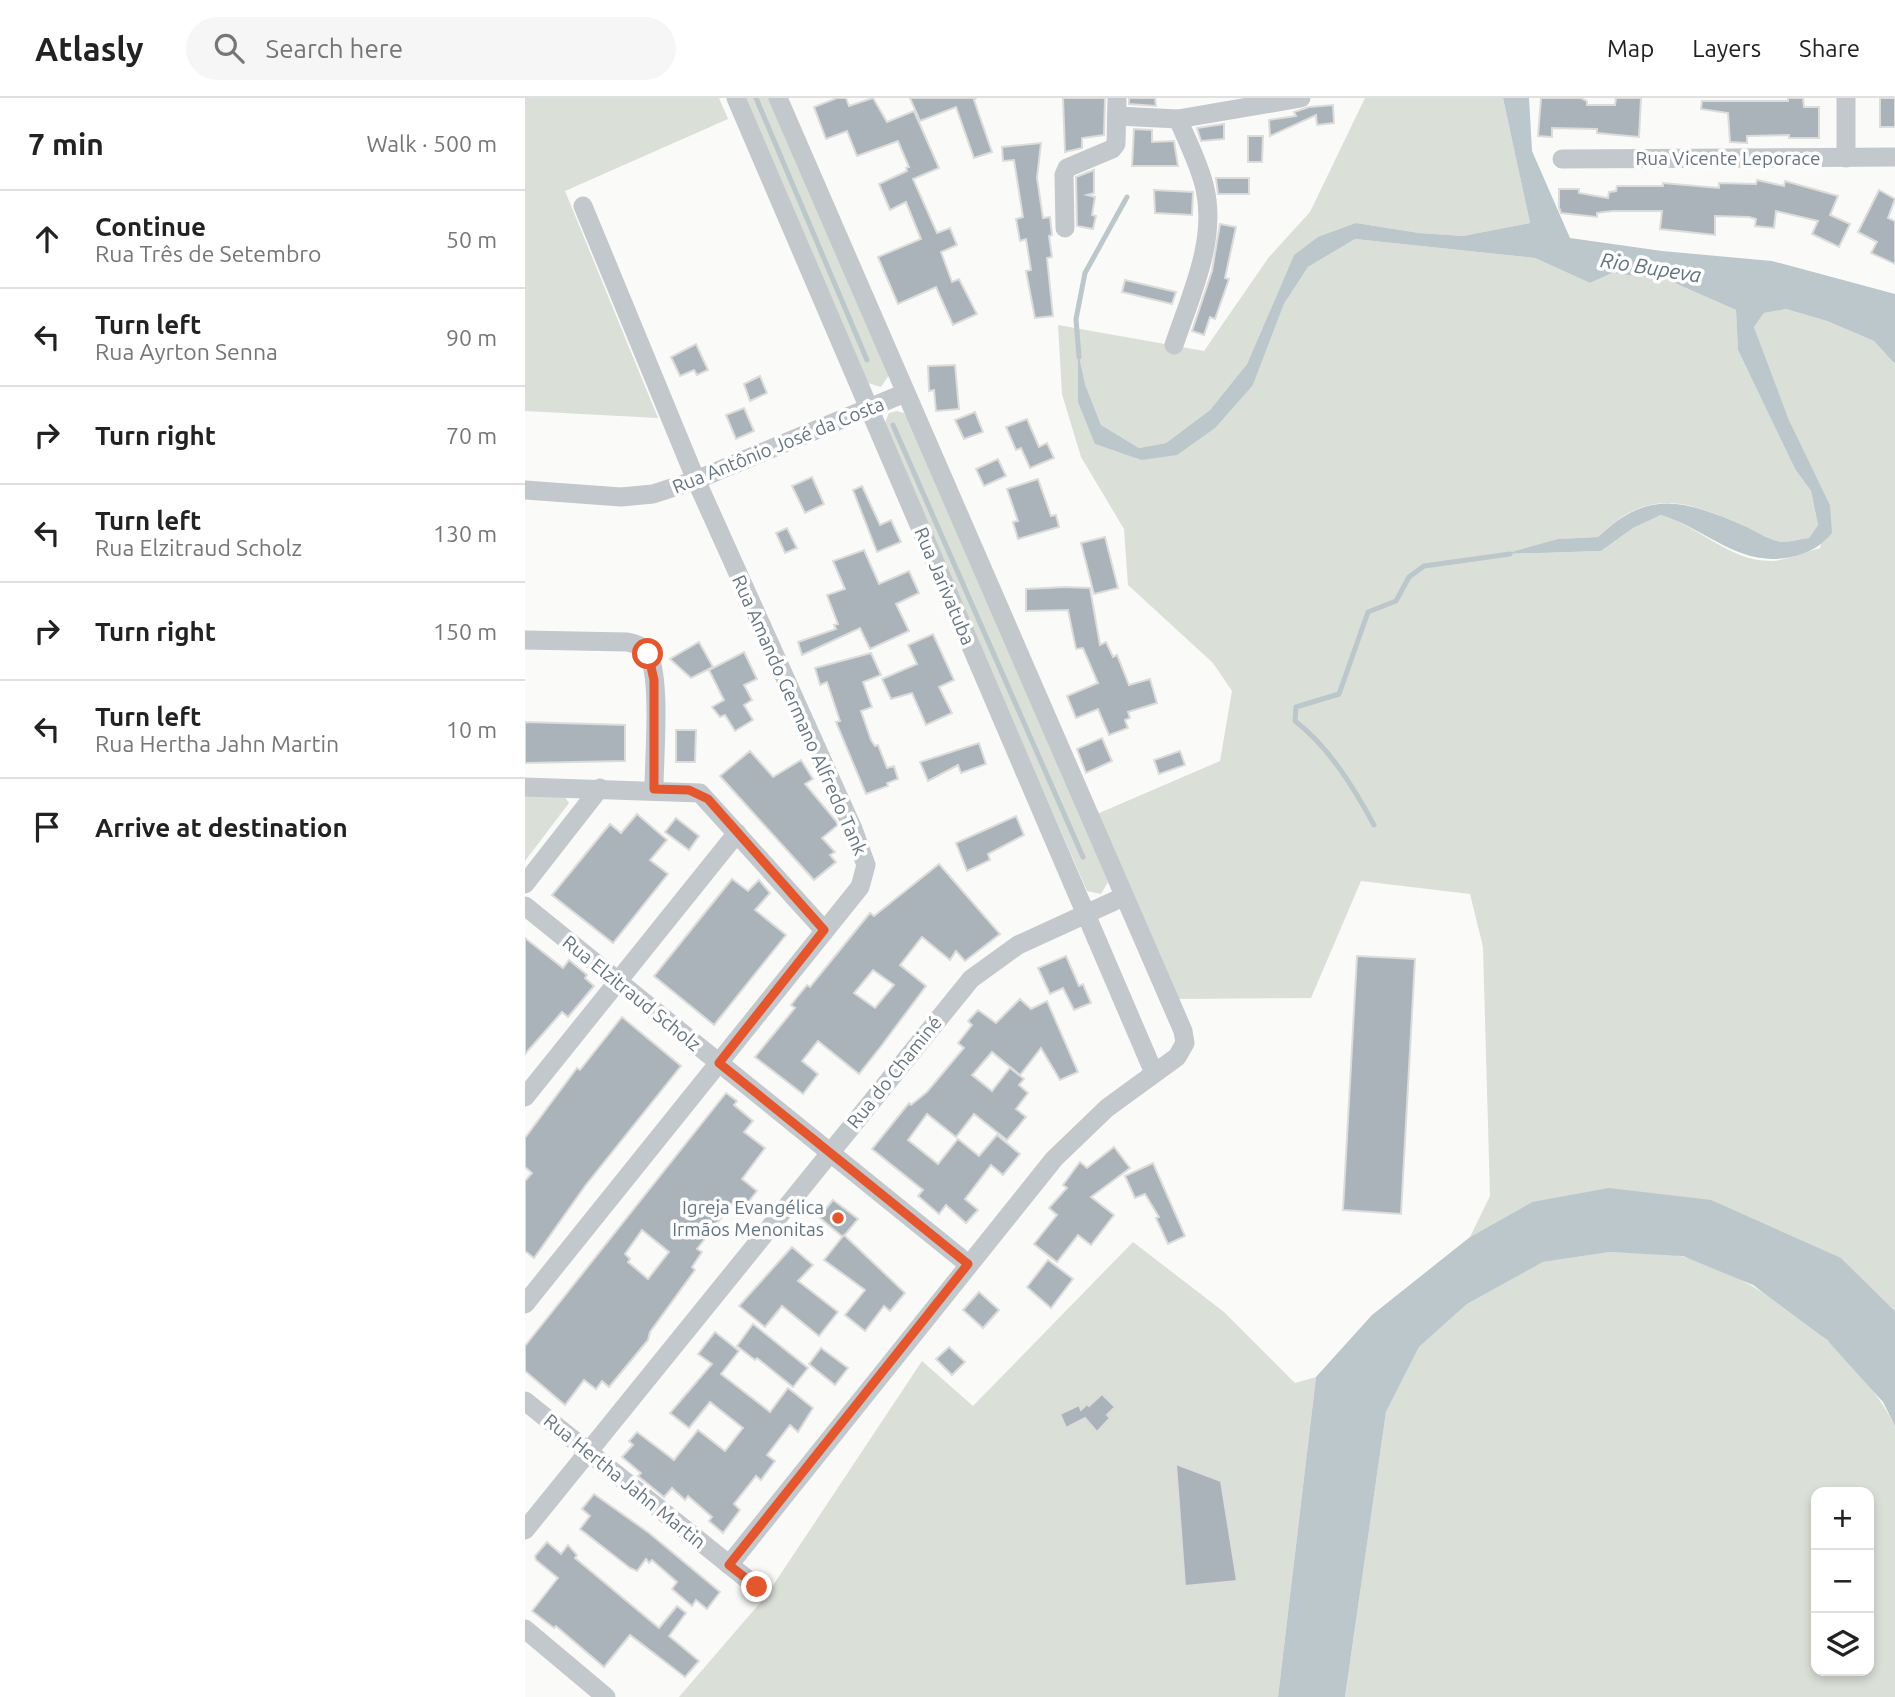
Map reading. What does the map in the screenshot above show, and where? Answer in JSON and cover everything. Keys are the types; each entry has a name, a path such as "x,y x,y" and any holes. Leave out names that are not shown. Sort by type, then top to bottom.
{"street":[{"name":"Rua Jarivatuba","path":"736,98 1154,1073 1182,1052 1183,1031 778,98"},
{"path":"1065,228 1066,168 1112,149 1116,144 1117,107 1178,119 1301,98"},
{"path":"1846,98 1846,158"},
{"path":"1174,345 1199,273 1208,209 1202,177 1178,119"},
{"name":"Rua Vicente Leporace","path":"1562,159 1895,157"},
{"name":"Rua Amando Germano Alfredo Tank","path":"525,1304 864,878 863,853 696,480 583,206"},
{"name":"Rua Antônio José da Costa","path":"525,490 621,498 653,494 696,480 905,393"},
{"path":"525,640 627,642 639,645 648,654 654,680 654,789"},
{"path":"525,787 654,789 700,793 824,930"},
{"path":"525,884 600,788"},
{"path":"525,1097 737,833"},
{"name":"Rua do Chaminé","path":"525,1531 971,979 1018,945 1123,897"},
{"name":"Rua Elzitraud Scholz","path":"525,906 968,1264"},
{"path":"729,1565 968,1264 1072,1139 1154,1073"},
{"name":"Rua Hertha Jahn Martin","path":"525,1401 757,1587"},
{"path":"525,1629 606,1697"}],"shaded area":[{"path":"525,98 719,98 728,119 565,191 658,418 525,411"},
{"path":"745,98 770,98 889,375 881,387 868,383"},
{"path":"1365,98 1503,98 1530,223 1463,236 1419,233 1356,223 1294,255 1247,364 1210,410 1166,443 1139,448 1101,425 1085,384 1079,357 1095,444 1141,460 1253,385 1284,304 1308,267 1355,239 1535,258 1590,283 1612,273 1668,280 1736,310 1738,350 1795,469 1811,491 1818,525 1809,538 1782,542 1706,510 1669,503 1634,510 1598,537 1558,539 1510,554 1601,551 1633,528 1661,515 1742,556 1772,561 1820,548 1830,505 1789,420 1754,327 1764,313 1786,309 1827,321 1874,341 1895,364 1895,1311 1841,1258 1532,1202 1470,1237 1490,1196 1483,947 1470,894 1361,881 1311,998 1177,999 1097,814 1220,761 1232,691 1213,663 1128,585 1124,529 1081,457 1062,394 1058,325 1204,351 1269,257 1310,212"},
{"path":"889,413 904,413 908,420 1108,882 1101,894 1087,891 884,425"},
{"path":"525,794 564,796 569,803 525,861"},
{"path":"1133,1242 1224,1312 1295,1383 1316,1377 1278,1697 679,1697 766,1596 922,1361 973,1406"},
{"path":"1610,1252 1676,1255 1715,1268 1746,1283 1806,1322 1833,1346 1879,1398 1895,1426 1895,1697 1345,1697 1386,1412 1419,1347 1467,1304 1543,1262"}],"water":[{"name":"Rio Bupeva","path":"1503,98 1529,98 1532,151 1570,238 1662,251 1772,261 1895,294 1895,364 1874,341 1827,321 1786,309 1764,313 1754,327 1789,420 1830,505 1832,533 1819,546 1791,557 1755,557 1661,515 1633,528 1601,551 1505,554 1558,539 1598,537 1617,521 1652,505 1687,506 1705,511 1782,542 1809,538 1818,525 1811,491 1795,469 1738,350 1736,310 1668,280 1612,273 1590,283 1535,258 1355,239 1308,267 1284,304 1253,385 1215,428 1177,455 1141,460 1095,444 1078,402 1078,352 1085,384 1101,425 1139,448 1166,443 1210,410 1247,364 1294,255 1318,237 1356,223 1419,233 1463,236 1530,223"},
{"path":"1609,1188 1711,1200 1841,1258 1895,1311 1895,1426 1883,1402 1827,1340 1753,1285 1683,1256 1610,1252 1543,1262 1467,1304 1419,1347 1386,1412 1345,1697 1278,1697 1316,1377 1372,1315 1470,1237 1532,1202"}],"building":[{"path":"837,98 846,98 849,106 873,98 887,122 914,111 939,168 913,179 937,233 950,228 957,245 941,252 952,282 959,279 977,314 953,325 936,287 898,304 878,257 921,239 906,202 890,210 879,184 907,171 906,168 909,167 898,141 857,156 847,131 826,139 814,107"},
{"path":"910,98 976,98 974,100 992,152 974,158 956,107 920,121"},
{"path":"1063,98 1105,98 1104,135 1082,138 1082,148 1065,152"},
{"path":"1129,98 1155,98 1156,106 1129,104"},
{"path":"1541,98 1581,98 1587,101 1587,105 1615,105 1616,98 1641,98 1639,137 1597,133 1597,129 1552,128 1552,137 1538,136"},
{"path":"1788,98 1803,98 1804,107 1819,107 1819,138 1789,138 1789,135 1747,136 1747,143 1730,142 1728,113 1701,109 1702,101 1788,101"},
{"path":"1880,98 1895,98 1895,127 1880,127"},
{"path":"1333,105 1334,123 1317,125 1316,115 1270,136 1269,120 1296,116 1294,112 1309,107"},
{"path":"1224,124 1224,139 1201,141 1197,128"},
{"path":"1134,129 1152,130 1152,142 1174,141 1178,166 1132,166"},
{"path":"1248,136 1263,136 1262,162 1248,162"},
{"path":"1041,143 1037,178 1043,218 1050,217 1052,257 1047,258 1053,316 1035,318 1026,271 1031,270 1026,239 1020,241 1016,219 1023,217 1014,160 1003,161 1002,147"},
{"path":"1094,170 1094,193 1087,195 1095,197 1092,215 1096,216 1093,229 1077,226 1076,177"},
{"path":"1216,178 1249,178 1249,194 1218,194"},
{"path":"1757,180 1784,186 1785,181 1838,196 1830,215 1850,224 1839,247 1812,234 1818,221 1776,211 1774,228 1755,226 1756,219 1749,217 1715,216 1715,235 1660,229 1662,211 1613,211 1597,213 1597,217 1561,213 1559,207 1559,189 1579,189 1579,193 1608,198 1609,192 1616,191 1617,186 1663,186 1663,183 1719,188 1719,183 1756,184"},
{"path":"1154,190 1193,192 1192,215 1155,213"},
{"path":"1879,190 1895,199 1888,218 1895,221 1895,264 1871,253 1877,242 1858,232"},
{"path":"1220,224 1236,227 1225,278 1229,279 1215,319 1210,317 1204,335 1192,331 1212,271"},
{"path":"1125,280 1176,292 1172,304 1122,292"},
{"path":"696,344 708,370 697,375 694,370 680,376 671,357"},
{"path":"955,365 959,409 936,411 934,390 929,391 928,366"},
{"path":"760,376 767,393 750,401 744,384"},
{"path":"744,408 754,431 736,439 726,415"},
{"path":"975,412 983,432 964,439 955,420"},
{"path":"1027,419 1039,447 1047,443 1054,458 1030,468 1021,448 1016,450 1006,427"},
{"path":"998,459 1006,476 984,486 976,469"},
{"path":"812,477 824,504 805,513 792,486"},
{"path":"1038,479 1051,516 1056,515 1059,527 1018,539 1013,522 1018,521 1007,489"},
{"path":"862,486 880,525 891,520 901,542 877,552 853,490"},
{"path":"787,528 797,548 785,553 776,533"},
{"path":"1105,537 1118,588 1094,594 1081,543"},
{"path":"864,550 879,584 909,571 919,593 896,604 909,631 870,649 860,628 802,655 798,642 836,629 834,625 838,624 827,595 845,589 833,561"},
{"path":"1090,588 1100,645 1106,642 1113,657 1117,655 1129,685 1150,679 1157,703 1128,712 1130,718 1125,720 1128,728 1109,735 1098,709 1076,718 1067,696 1098,683 1083,648 1076,649 1068,610 1026,611 1026,589"},
{"path":"933,634 954,680 939,687 952,713 926,725 912,693 891,699 882,679 917,664 908,645"},
{"path":"699,642 713,667 691,678 670,659"},
{"path":"744,652 757,679 744,685 752,700 744,705 753,720 735,731 725,715 720,717 712,707 724,700 709,670"},
{"path":"871,653 881,675 863,682 872,707 861,711 871,740 875,746 878,745 887,768 894,766 898,779 866,794 836,722 840,721 827,682 820,685 815,668"},
{"path":"525,722 625,725 625,761 525,763"},
{"path":"676,730 696,730 695,762 676,762"},
{"path":"1102,738 1112,761 1086,773 1077,749"},
{"path":"979,743 986,764 961,773 958,765 928,781 920,762"},
{"path":"750,751 773,777 801,760 813,779 805,784 838,825 822,838 835,852 830,855 836,862 814,880 720,776"},
{"path":"1180,751 1185,765 1159,774 1154,760"},
{"path":"637,814 667,840 650,860 668,874 613,943 552,895 610,824 621,833"},
{"path":"1016,816 1024,835 988,854 990,860 967,871 956,843"},
{"path":"676,818 699,836 689,850 665,832"},
{"path":"939,864 1000,934 965,961 956,951 950,960 922,937 900,965 926,986 882,1045 859,1074 818,1041 802,1061 818,1074 803,1094 755,1057 795,1008 791,1005 807,985 810,987 870,913 874,916","holes":["873,970 894,985 875,1008 854,993"]},
{"path":"732,879 748,891 759,880 770,893 755,910 786,935 714,1025 654,976"},
{"path":"525,938 563,968 569,960 587,975 585,978 594,986 568,1017 562,1012 525,1054"},
{"path":"1066,956 1079,986 1083,984 1091,1003 1074,1010 1063,988 1050,994 1038,968"},
{"path":"1357,956 1415,959 1401,1214 1343,1210"},
{"path":"1020,999 1031,1009 1047,1001 1078,1072 1060,1080 1041,1048 1020,1075 992,1052 972,1075 992,1091 1010,1068 1024,1079 1019,1085 1028,1093 1016,1109 1026,1117 1007,1140 974,1114 956,1137 927,1114 908,1140 938,1164 958,1139 979,1156 997,1135 1020,1154 1003,1175 991,1165 965,1199 978,1210 966,1223 946,1205 939,1214 918,1196 923,1190 872,1149 909,1103 911,1105 927,1092 964,1048 958,1043 972,1025 968,1021 978,1010 996,1023"},
{"path":"622,1017 681,1066 585,1186 534,1258 525,1251 525,1181 532,1173 525,1167 525,1138 577,1068 580,1070"},
{"path":"726,1093 737,1101 734,1105 753,1121 744,1132 765,1148 742,1179 757,1191 745,1206 736,1199 697,1249 702,1252 692,1267 695,1270 650,1332 648,1340 609,1387 602,1381 596,1389 584,1380 565,1405 525,1371 525,1346","holes":["642,1230 669,1252 648,1279 628,1262 630,1259 625,1254"]},
{"path":"1114,1147 1130,1168 1091,1197 1114,1215 1091,1245 1078,1235 1057,1262 1034,1244 1057,1215 1049,1208 1067,1188 1063,1185 1080,1162 1087,1168"},
{"path":"1153,1163 1185,1236 1168,1244 1156,1218 1159,1217 1145,1194 1135,1198 1125,1176"},
{"name":"Igreja Evangélica Irmãos Menonitas","path":"833,1200 858,1219 843,1237 819,1217"},
{"path":"844,1235 905,1293 890,1311 884,1306 865,1331 845,1315 865,1290 824,1260"},
{"path":"792,1247 813,1265 798,1281 838,1312 819,1336 782,1306 765,1327 739,1306"},
{"path":"1048,1260 1073,1279 1051,1308 1027,1287"},
{"path":"979,1292 999,1310 983,1328 963,1310"},
{"path":"753,1324 808,1368 793,1387 757,1358 755,1360 737,1346"},
{"path":"715,1332 739,1351 721,1374 770,1412 788,1388 813,1408 798,1432 790,1425 767,1455 775,1461 761,1480 756,1476 734,1504 740,1510 723,1533 709,1521 712,1517 688,1496 685,1500 672,1488 664,1497 638,1476 641,1473 622,1457 633,1445 629,1441 637,1432 674,1460 698,1430 725,1451 743,1428 710,1402 689,1428 670,1413 712,1364 698,1354"},
{"path":"949,1347 965,1362 952,1375 936,1359"},
{"path":"821,1348 848,1368 835,1385 809,1364"},
{"path":"1102,1394 1115,1407 1107,1415 1110,1418 1097,1432 1085,1418 1066,1428 1060,1414 1079,1405 1081,1410"},
{"path":"1176,1464 1221,1481 1237,1581 1185,1586"},
{"path":"594,1494 649,1533 720,1592 707,1609 696,1600 692,1606 672,1589 677,1582 652,1560 649,1563 646,1559 637,1571 630,1568 580,1529 590,1516 582,1509"},
{"path":"547,1542 561,1554 568,1545 577,1555 575,1558 659,1628 677,1606 686,1613 669,1636 699,1661 685,1677 630,1635 604,1667 556,1626 554,1628 532,1611 558,1578 536,1560 535,1556"}],"waterway":[{"path":"756,98 867,360"},
{"path":"1079,357 1076,319 1085,273 1127,197"},
{"path":"893,425 1083,857"},
{"path":"1374,825 1330,756 1295,721 1296,707 1339,694 1368,612 1396,601 1409,577 1424,566 1510,554"}],"place":[{"name":"Igreja Evangélica Irmãos Menonitas","path":"838,1218"}],"route":[{"path":"648,654 654,680 654,789 689,790 708,799 824,930 719,1063 968,1264 729,1565 757,1587"}]}
